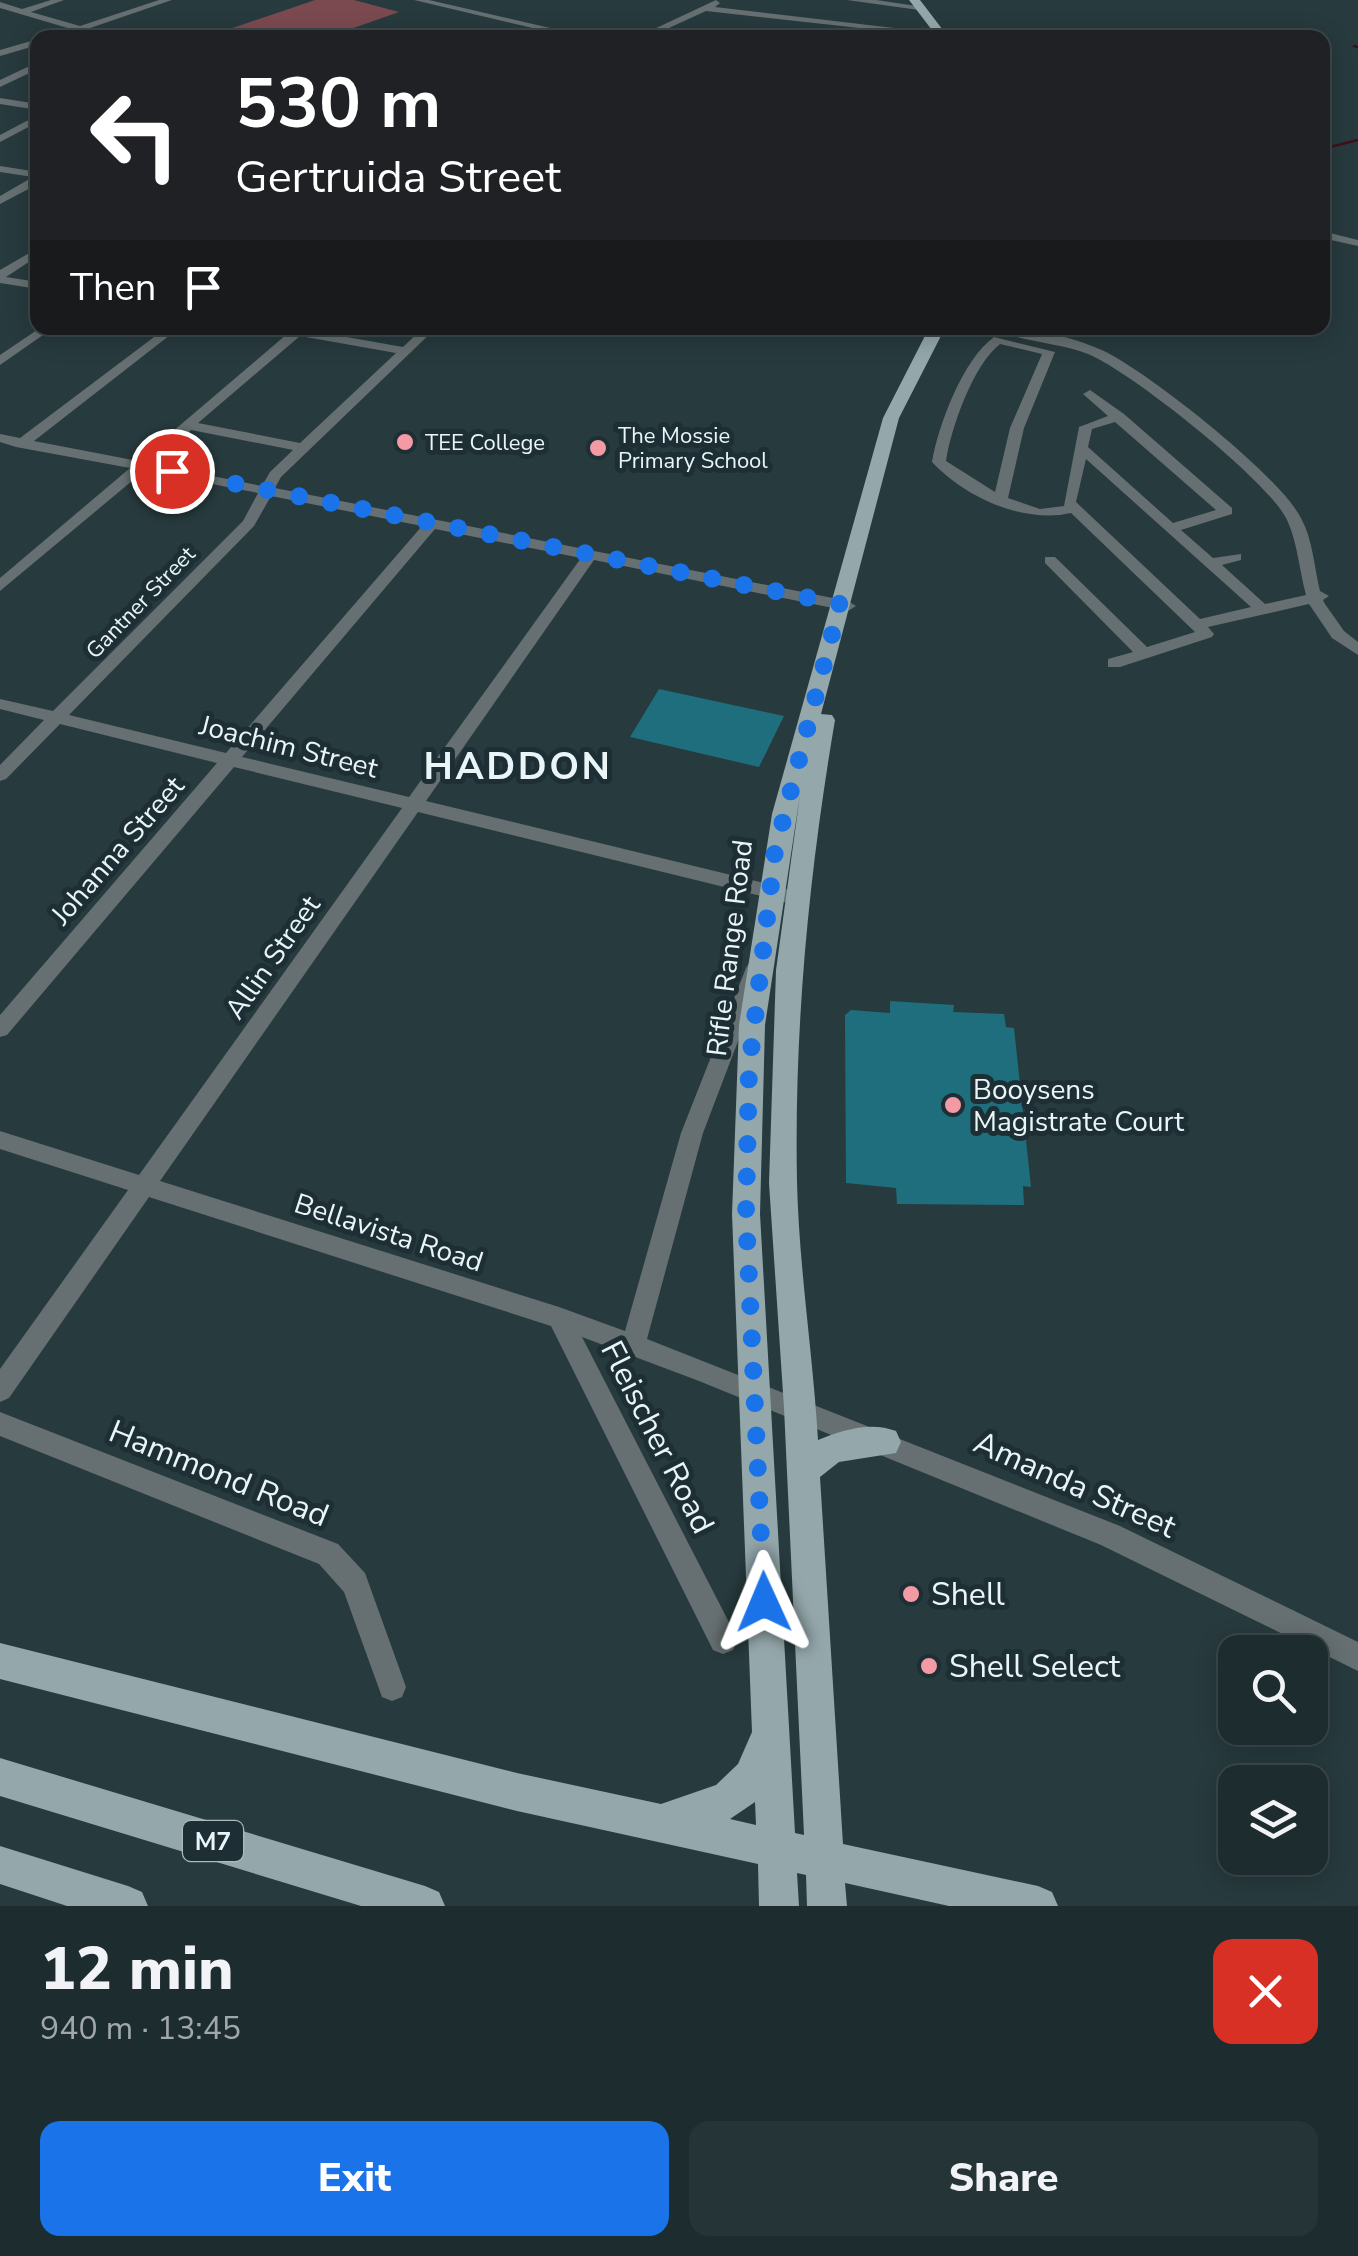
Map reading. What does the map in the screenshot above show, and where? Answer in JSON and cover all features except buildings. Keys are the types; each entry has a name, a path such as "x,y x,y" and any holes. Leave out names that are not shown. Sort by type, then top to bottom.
{"main road":[{"path":"917,3 938,30"},
{"name":"Rifle Range Road","path":"778,1906 746,1148 750,1054 768,892 783,814 898,418 947,335"},
{"name":"Rifle Range Road","path":"827,1906 800,1408 783,1183 788,988 808,812 844,605"},
{"path":"802,1474 825,1450 846,1443 885,1442"},
{"path":"0,1661 212,1717 774,1852 824,1858 1038,1906"},
{"path":"658,1823 700,1814 728,1802 752,1782 770,1725"},
{"name":"M7","path":"0,1777 426,1906"},
{"path":"0,1866 128,1906"}],"street":[{"path":"0,18 60,0"},
{"path":"74,30 168,0"},
{"path":"418,0 555,30"},
{"path":"657,30 722,0"},
{"path":"851,0 917,3"},
{"path":"0,5 80,28"},
{"path":"705,8 892,30"},
{"path":"4,52 30,44"},
{"path":"4,52 30,54"},
{"path":"0,84 30,69"},
{"path":"0,102 30,106"},
{"path":"0,139 30,122"},
{"path":"0,169 30,175"},
{"path":"0,201 30,182"},
{"path":"1330,236 1358,243"},
{"path":"0,277 30,256"},
{"path":"0,277 30,284"},
{"path":"0,360 36,335"},
{"path":"0,451 26,442 163,335"},
{"path":"0,586 293,335"},
{"path":"324,335 406,351"},
{"name":"Gantner Street","path":"0,775 249,523 264,490 303,448 423,335"},
{"path":"1034,335 1083,345"},
{"path":"1051,335 1083,345 1113,361 1279,496 1298,528 1315,593 1335,632 1358,650"},
{"path":"1000,498 1016,428 1050,352 998,340 984,348 938,456 946,468 1000,498 1039,513 1072,508"},
{"path":"1090,394 1227,511 1171,528"},
{"path":"1114,663 1206,634 1072,508 1068,498 1086,427 1119,417"},
{"path":"188,425 303,448"},
{"path":"0,438 844,605"},
{"path":"1080,447 1211,563 1254,608"},
{"name":"Johanna Street","path":"0,1029 432,523"},
{"name":"Allin Street","path":"0,1390 590,555"},
{"path":"1211,563 1236,558"},
{"path":"1050,560 1145,654"},
{"path":"1199,624 1315,593"},
{"path":"1315,593 1358,638"},
{"name":"Joachim Street","path":"0,704 798,898"},
{"path":"633,1346 707,1091 763,952"},
{"name":"Bellavista Road","path":"0,1140 559,1318 756,1392"},
{"name":"Fleischer Road","path":"559,1318 723,1640"},
{"name":"Amanda Street","path":"756,1392 1110,1535 1358,1657"},
{"name":"Hammond Road","path":"0,1424 328,1554 355,1583 392,1687"}],"shaded area":[{"path":"315,0 354,0 399,12 348,30 227,30"}],"waterway":[{"path":"1354,46 1358,47"},
{"path":"1330,147 1358,140"}],"place":[{"name":"TEE College","path":"405,442"},
{"name":"The Mossie Primary School","path":"598,448"},
{"name":"Booysens Magistrate Court","path":"953,1105"},
{"name":"Shell","path":"911,1594"},
{"name":"Shell Select","path":"929,1666"}],"district":[{"name":"HADDON","path":"518,766"}],"route":[{"path":"172,471 840,604 775,851 752,1025 746,1214 764,1602"}]}
